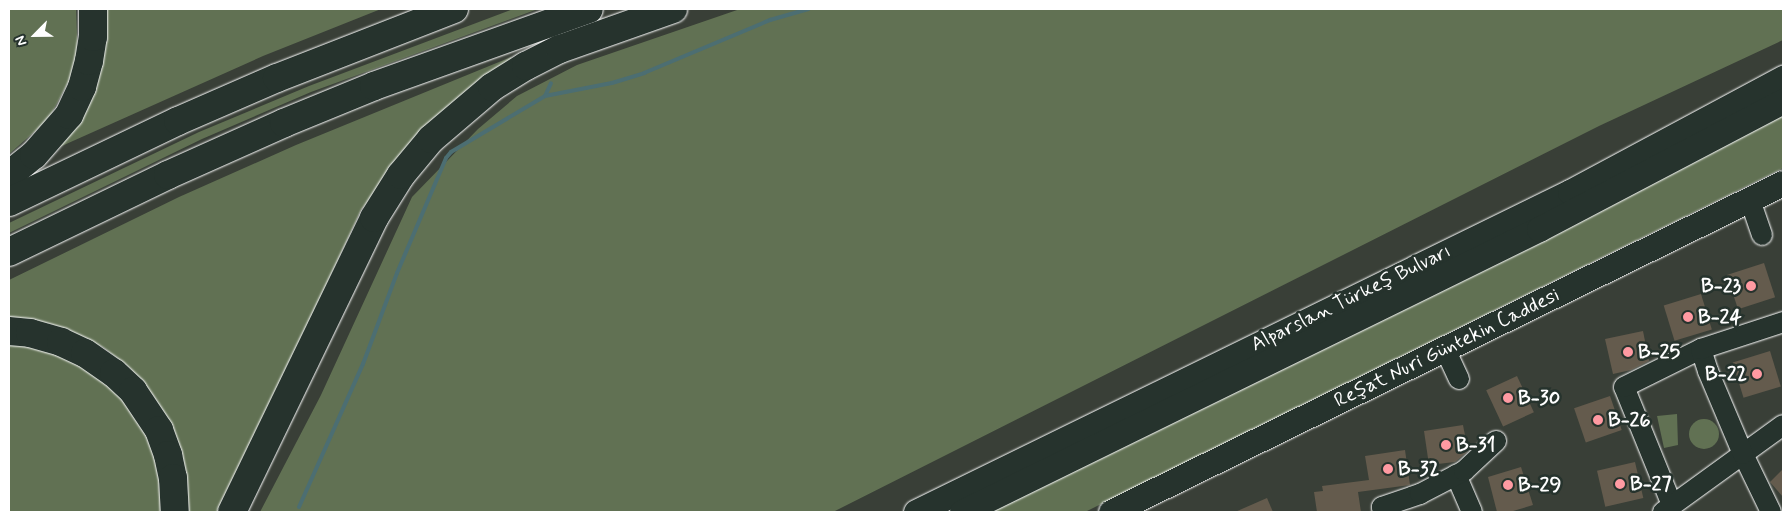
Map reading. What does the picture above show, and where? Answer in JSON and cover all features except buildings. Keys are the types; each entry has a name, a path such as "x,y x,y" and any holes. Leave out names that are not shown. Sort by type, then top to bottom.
{"highway":[{"path":"9,175 40,149 69,115 82,87 89,61 93,37 93,9"},
{"path":"9,202 196,113 286,75 454,9"},
{"path":"9,252 159,179 284,123 374,86 589,9"},
{"path":"232,512 374,218 401,175 431,139 492,87 526,66 560,49 673,9"},
{"path":"9,331 30,333 61,342 86,353 114,372 133,391 159,430 168,455 173,478 175,512"}],"main road":[{"name":"Alparslan Türkeş Bulvarı","path":"916,512 1570,192 1783,78"},
{"name":"Alparslan Türkeş Bulvarı","path":"962,512 1539,229 1783,100"},
{"name":"Reşat Nuri Güntekin Caddesi","path":"1111,512 1783,183"}],"street":[{"path":"1750,200 1762,235"},
{"path":"1783,322 1701,349 1624,387 1667,509 1783,425"},
{"path":"1445,348 1459,379"},
{"path":"1701,349 1708,371 1743,454 1771,512"},
{"path":"1383,512 1382,507 1420,494 1464,471 1496,441"},
{"path":"1456,475 1472,512"}],"green space":[{"path":"9,9 76,9 78,64 48,120 9,154"},
{"path":"105,9 381,9 263,56 55,149"},
{"path":"513,9 538,9 311,92 202,139 9,233 9,223 199,132 309,86"},
{"path":"740,9 1783,9 1783,40 1599,126 833,512 260,512 321,395 412,197 478,129 517,96 577,65"},
{"path":"511,57 512,60 391,172 361,210 306,329 257,445 217,512 187,512 172,428 154,397 130,368 103,347 51,324 9,318 9,280 179,197 296,145"},
{"path":"1783,111 1783,168 1085,512 984,512"},
{"path":"9,343 65,355 109,382 142,422 161,471 163,512 9,512"},
{"path":"1677,414 1678,445 1664,448 1657,416"},
{"path":"1704,419 1715,423 1719,434 1715,445 1704,449 1693,445 1689,434 1693,423"}],"waterway":[{"path":"299,507 363,364 397,273 446,158 451,152 545,96 612,83 644,73 770,20 808,9"},
{"path":"545,96 551,83"}],"place":[{"name":"B-23","path":"1751,286"},
{"name":"B-24","path":"1688,317"},
{"name":"B-25","path":"1628,352"},
{"name":"B-22","path":"1757,374"},
{"name":"B-30","path":"1508,398"},
{"name":"B-26","path":"1598,420"},
{"name":"B-31","path":"1446,445"},
{"name":"B-32","path":"1388,469"},
{"name":"B-27","path":"1620,484"},
{"name":"B-29","path":"1508,485"}]}
